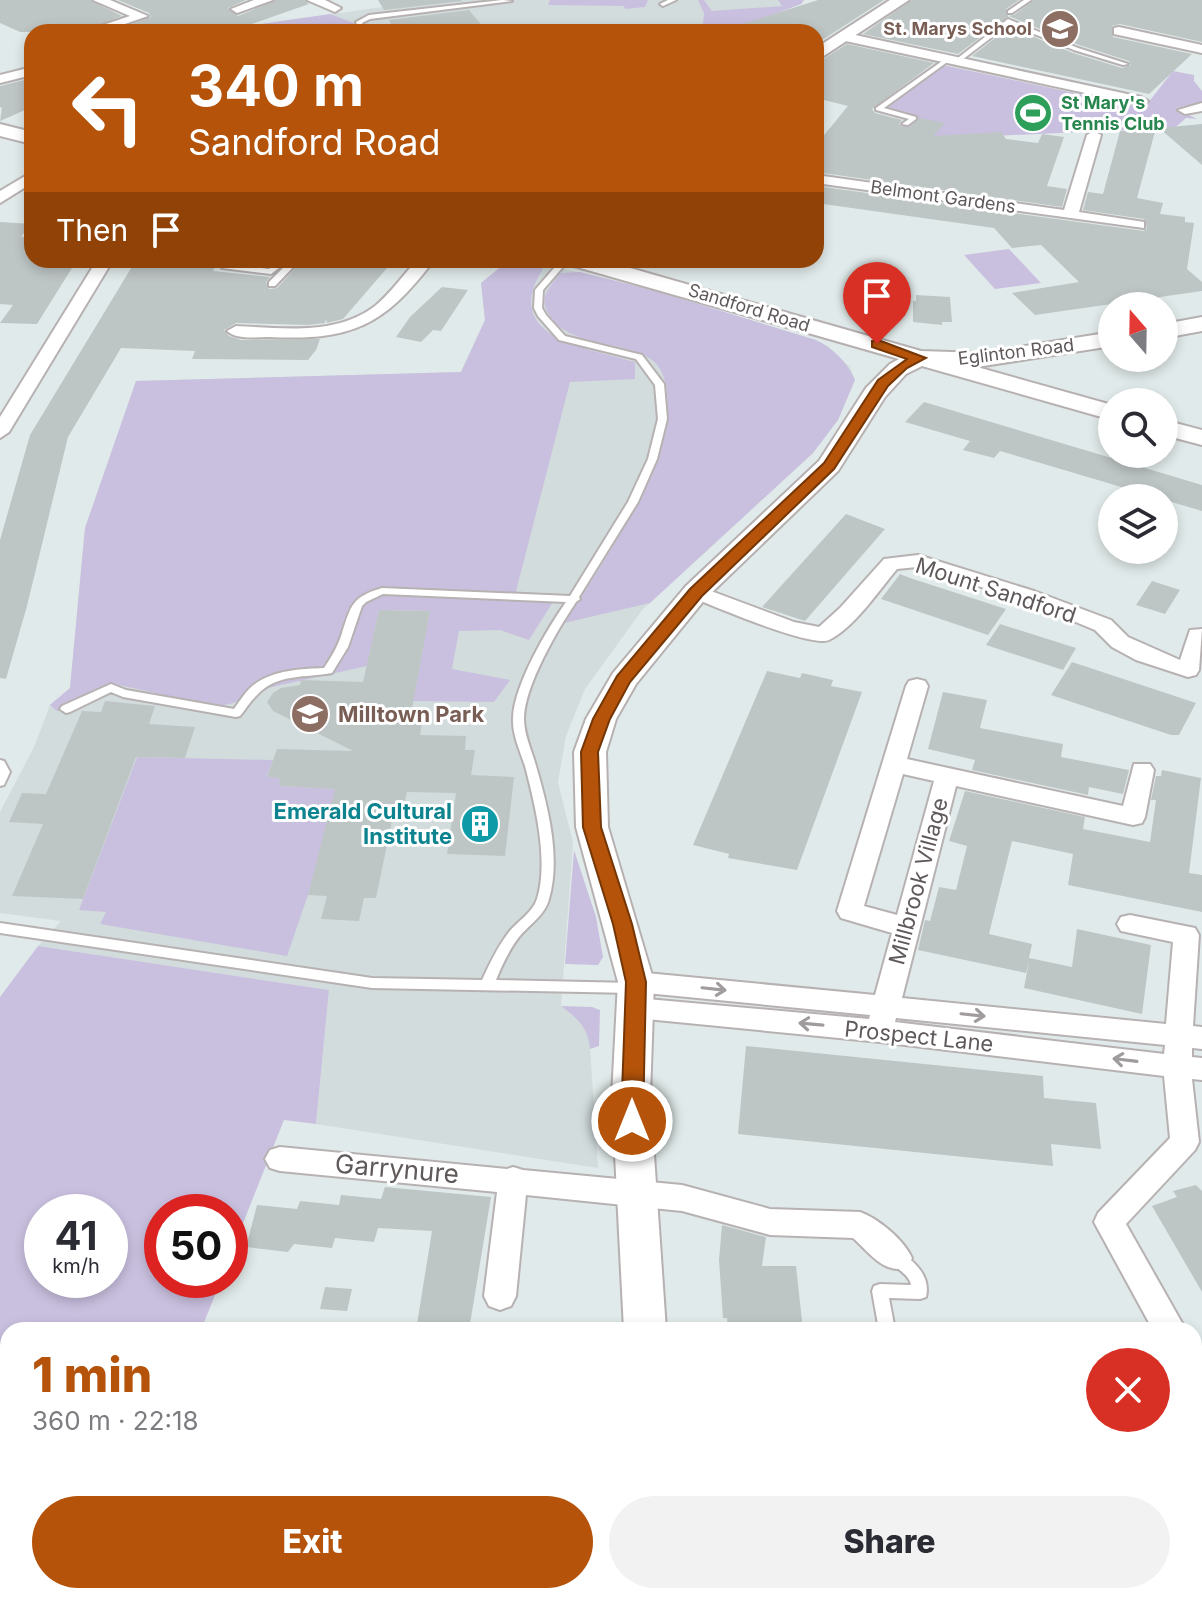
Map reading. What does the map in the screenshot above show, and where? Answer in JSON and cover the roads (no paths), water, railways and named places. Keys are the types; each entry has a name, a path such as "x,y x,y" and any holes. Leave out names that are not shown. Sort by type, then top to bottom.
{"main road":[{"path":"824,51 901,0"},
{"path":"0,130 24,136"},
{"name":"Sandford Road","path":"602,268 665,289 919,358"},
{"path":"1178,328 1202,324"},
{"path":"834,334 861,362 875,393"},
{"name":"Eglinton Road","path":"919,358 970,361 1098,341"},
{"path":"1053,395 1035,375 1036,365 1058,348"},
{"path":"644,1322 631,1096 636,992 622,924 592,827 590,752 601,719 623,680 696,592 829,466 875,393 898,369 919,358 1098,409"},
{"path":"1178,431 1202,438"}],"street":[{"path":"99,0 142,16 115,24"},
{"path":"237,9 267,0"},
{"path":"313,0 335,8"},
{"path":"1119,31 1202,49"},
{"path":"846,37 1141,101"},
{"path":"0,79 24,73"},
{"path":"1185,110 1202,107"},
{"path":"1070,215 1094,135"},
{"name":"Belmont Gardens","path":"824,180 1138,225"},
{"path":"0,198 24,182"},
{"path":"0,432 100,268"},
{"path":"236,331 321,331 356,325 383,307 419,268"},
{"name":"Mount Sandford","path":"696,592 788,627 823,635 848,613 891,563 918,561 1027,595 1103,625 1120,642 1144,655 1195,671 1198,635"},
{"path":"905,927 850,911 917,686"},
{"path":"893,764 947,776"},
{"name":"Millbrook Village","path":"882,1019 947,776 1133,817 1142,770"},
{"path":"1130,924 1186,935 1190,1068 1185,1142 1109,1222 1165,1322"},
{"name":"Prospect Lane","path":"636,992 882,1019 1190,1068"},
{"name":"Prospect Lane","path":"882,1019 1190,1037"},
{"name":"Garrynure","path":"280,1159 513,1179 682,1198 770,1222 860,1225 897,1258"},
{"path":"500,1296 513,1179"}],"lane":[{"path":"360,24 369,17 518,0"},
{"path":"663,4 673,0"},
{"path":"1010,12 1028,0"},
{"path":"906,124 914,118 878,109 1008,21 1076,49 1125,64"},
{"path":"240,268 271,272 276,268"},
{"path":"272,284 288,268"},
{"path":"487,985 502,947 543,904 546,858 542,810 518,718 544,645 631,506 654,458 663,416 659,377 649,364 639,357 562,338 542,316 538,308 539,290 558,268"},
{"path":"66,709 111,688 123,693 236,713 247,703 253,691 264,683 285,675 328,671 345,643 354,607 364,596 382,591 575,599"},
{"path":"0,764 4,772 0,782"},
{"path":"0,928 372,983 636,992"},
{"path":"886,1322 880,1291 920,1292 917,1276 897,1258"}],"place":[{"name":"St. Marys School","path":"1060,29"},
{"name":"St Mary's Tennis Club","path":"1033,113"},
{"name":"Milltown Park","path":"310,714"},
{"name":"Emerald Cultural Institute","path":"480,824"}]}
